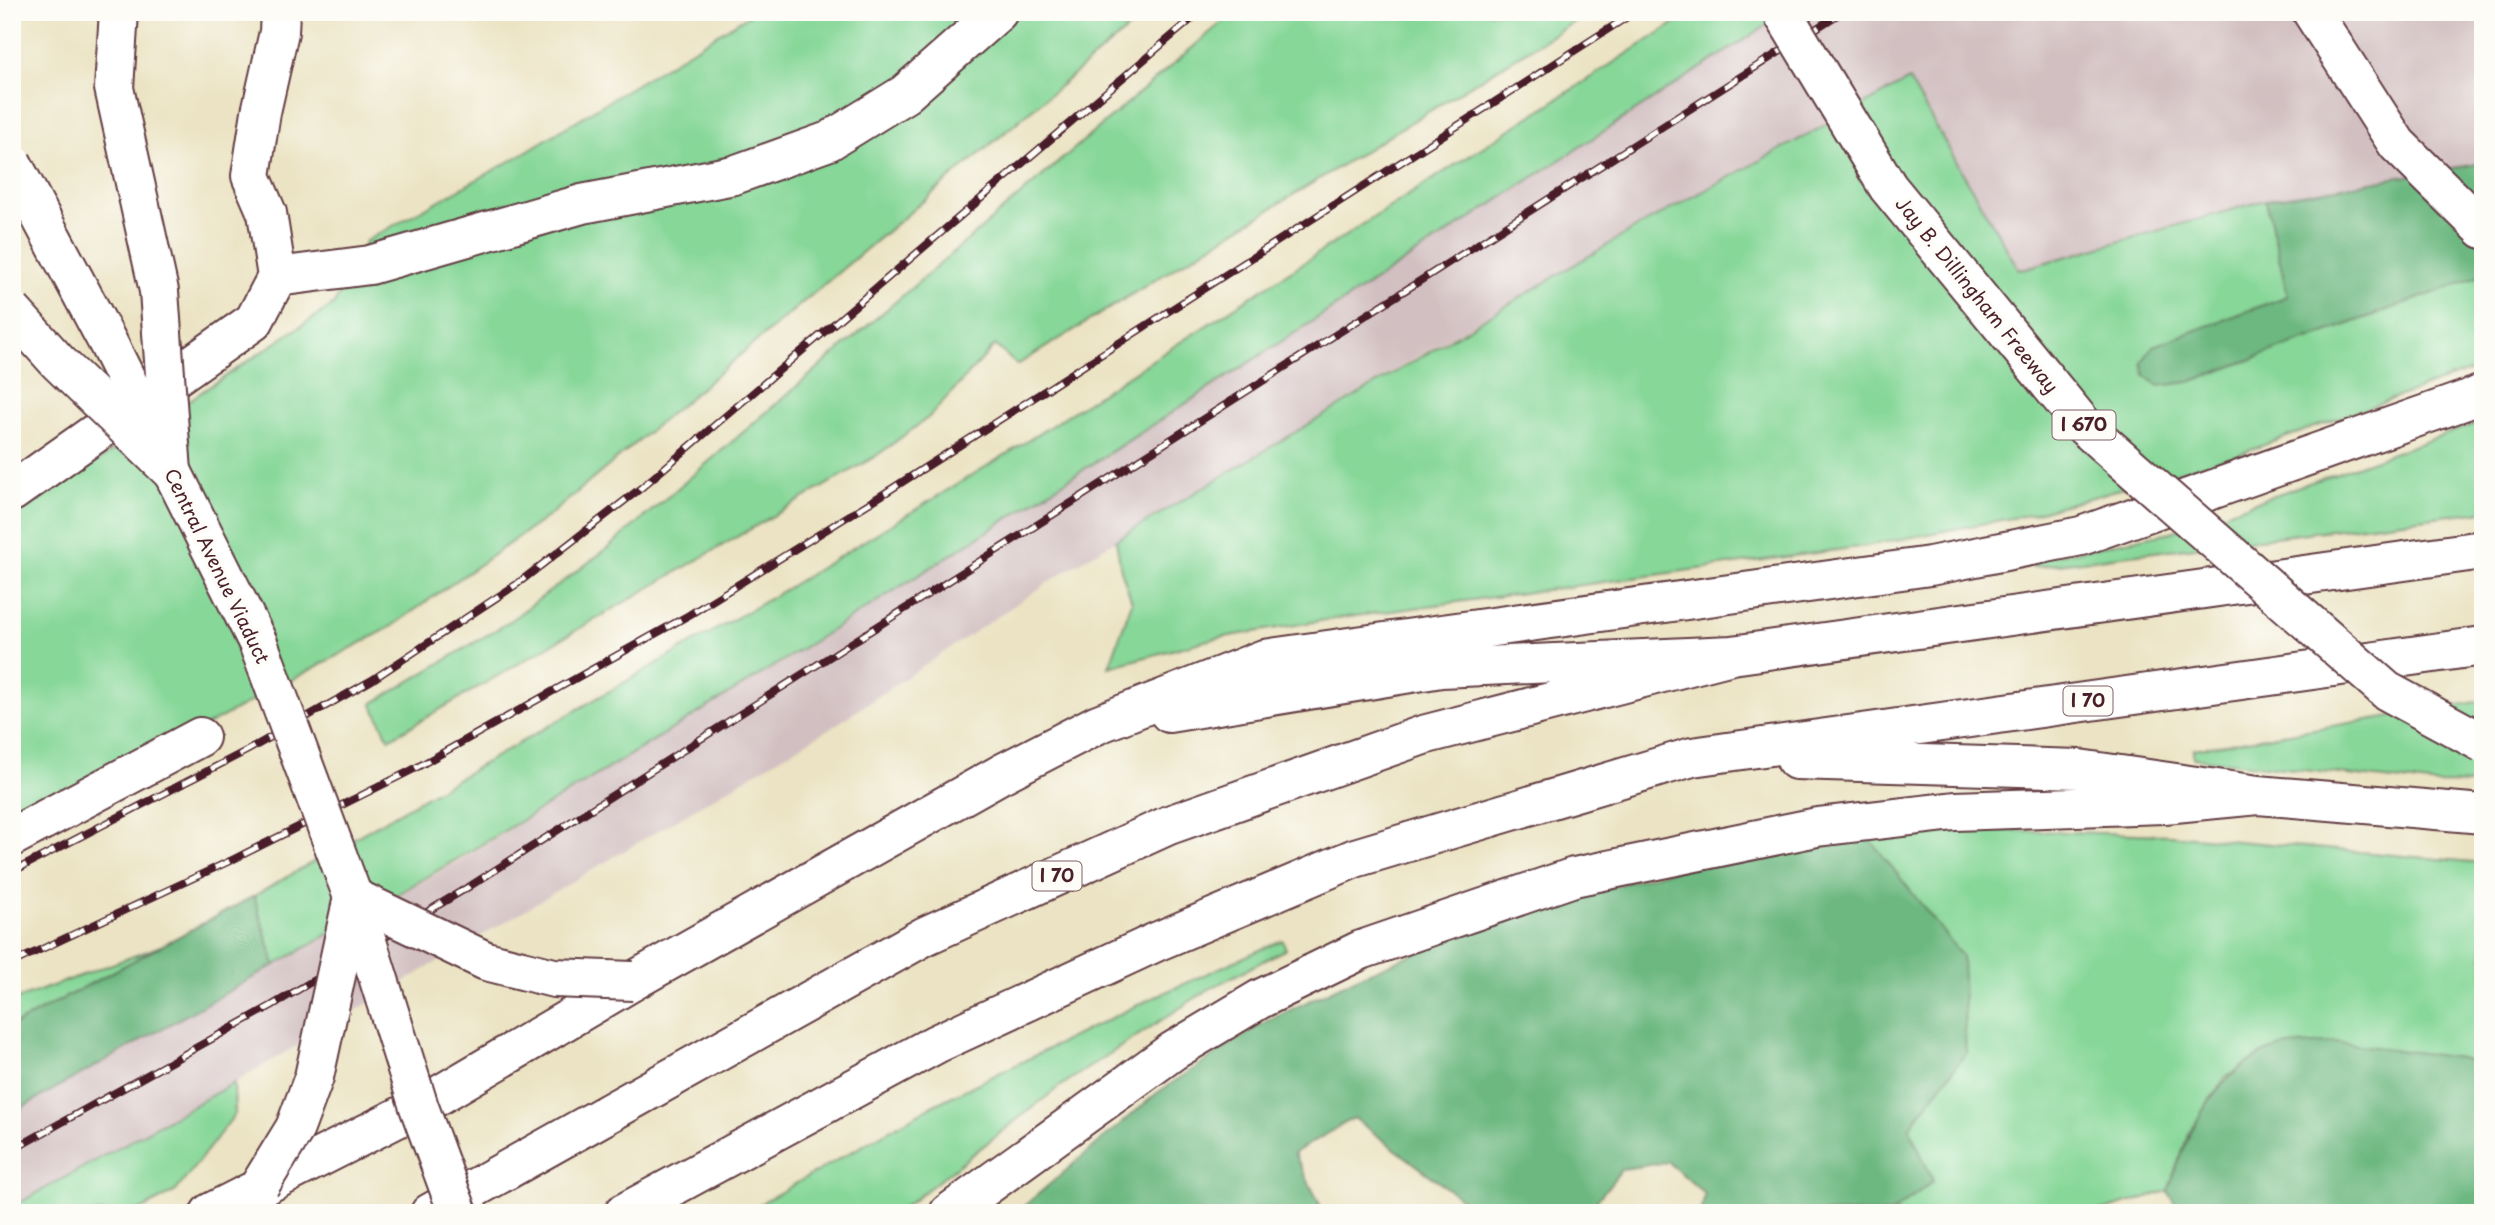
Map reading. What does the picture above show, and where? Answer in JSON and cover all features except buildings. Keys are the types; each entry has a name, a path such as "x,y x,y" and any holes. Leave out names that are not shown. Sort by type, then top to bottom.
{"main road":[{"path":"119,12 114,88 159,291 172,472"},
{"path":"12,492 254,321 276,277 267,213 251,176 261,112 279,32 280,12"},
{"path":"276,277 370,265 582,204 734,175 829,141 905,94 998,12"},
{"name":"Jay B. Dillingham Freeway","path":"1782,12 1888,187 2085,427 2387,691 2483,743"},
{"path":"2312,12 2397,144 2483,229"},
{"name":"Central Avenue Viaduct","path":"12,163 258,643 353,897 419,1107 458,1213"},
{"path":"12,311 58,362 172,472"},
{"path":"210,1213 260,1185 419,1107 633,981 1001,774 1098,724 1264,659 1930,566 2081,536 2483,394"},
{"name":"I 70","path":"430,1213 925,936 1169,825 1423,735 1731,655 2483,550"},
{"name":"I 70","path":"624,1213 936,1044 1156,942 1355,858 1692,757 2483,646"},
{"path":"1098,724 1441,668 1731,655"},
{"path":"12,837 200,737"},
{"path":"1692,757 2079,769 2258,795 2483,814"},
{"path":"949,1213 1173,1051 1260,999 1360,950 1574,877 1831,826 1955,811 2164,804 2258,795"},
{"path":"260,1185 295,1128 314,1077 353,897 486,961 554,978 633,981"}],"shaded area":[{"path":"1787,12 2483,12 2483,163 2266,200 2019,270 1908,81 1639,226 1417,357 1067,570 837,724 234,1083 12,1207 12,1113 460,860 789,658"}],"green space":[{"path":"754,12 1148,12 550,515 389,628 12,829 12,518 334,304 366,241 514,159"},
{"path":"1234,12 1590,12 1017,365 995,345 929,417 876,456 389,739 372,704 507,623 608,548"},
{"path":"1692,12 1787,12 849,619 468,853 275,965 254,896 776,595 1018,447"},
{"path":"1909,80 2019,270 2266,200 2288,296 2154,346 2189,382 2483,275 2483,366 2234,456 2033,514 1866,546 1319,621 1212,639 1109,667 1132,602 1121,570 1116,540 1639,226"},
{"path":"2483,163 2483,275 2189,382 2159,386 2145,375 2142,362 2153,346 2288,296 2266,200"},
{"path":"2483,421 2483,511 2033,567 2033,560 2171,532"},
{"path":"2483,701 2483,785 2430,784 2193,758 2193,749"},
{"path":"1966,829 2170,835 2483,863 2483,1065 2460,1058 2269,1051 2225,1078 2188,1135 2168,1191 2095,1213 1891,1213 1933,1181 1909,1128 1966,1053 1869,838"},
{"path":"1869,838 1962,956 1966,1053 1909,1128 1933,1181 1891,1213 1701,1213 1705,1194 1668,1162 1622,1169 1587,1213 1480,1213 1354,1118 1294,1153 1324,1213 1016,1213 1157,1093 1265,1022 1363,975 1477,927 1692,865"},
{"path":"254,896 275,965 12,1113 12,1026"},
{"path":"1282,940 1286,949 1209,989 1059,1087 897,1213 744,1213 934,1105 1148,1000"},
{"path":"161,946 12,1026 12,1001"},
{"path":"2336,1042 2460,1058 2483,1065 2483,1213 2180,1213 2168,1191 2203,1110 2229,1077 2247,1063 2275,1049"},
{"path":"234,1083 235,1114 176,1191 135,1213 12,1213 12,1207"}],"railway":[{"path":"12,872 248,750 372,680 517,584 641,488 1200,12"},
{"path":"12,963 234,859 412,770 689,615 882,495 1635,12"},
{"path":"12,1150 271,1006 470,886 1842,12"}]}
